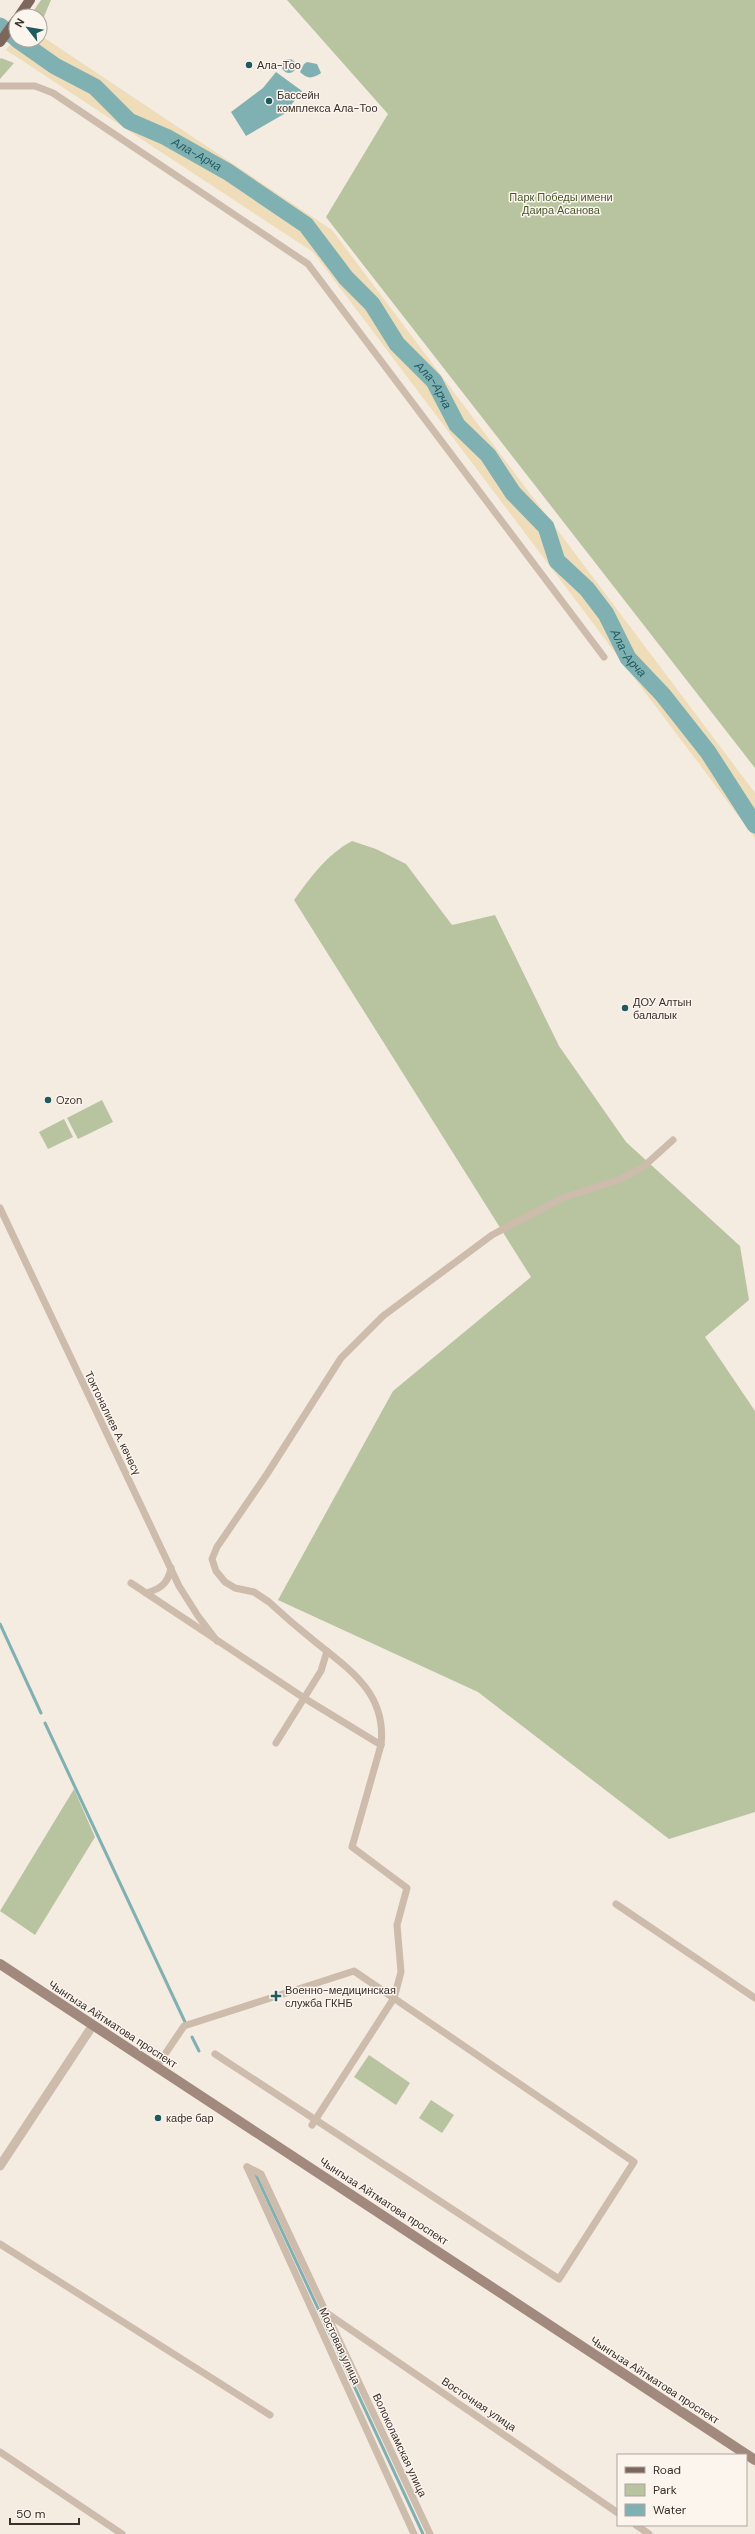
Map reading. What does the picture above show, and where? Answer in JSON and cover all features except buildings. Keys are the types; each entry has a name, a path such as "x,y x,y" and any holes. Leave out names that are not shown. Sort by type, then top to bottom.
{"main road":[{"path":"0,42 8,31"},
{"name":"Чынгыза Айтматова проспект","path":"0,1964 746,2454"}],"street":[{"path":"0,86 35,86 53,93 308,264 604,657"},
{"path":"314,2123 394,1998 401,1972 397,1925 407,1888 352,1847 381,1745 383,1728 376,1705 368,1690 359,1678 269,1602 254,1592 235,1588 225,1582 216,1571 212,1559 217,1547 267,1474 341,1358 383,1316 492,1235 562,1198 621,1179 643,1168 673,1140"},
{"name":"Токтоналиев А. көчөсү","path":"0,1208 188,1602 217,1641"},
{"path":"146,1593 162,1587 170,1576 171,1568"},
{"path":"131,1583 304,1698 381,1745"},
{"path":"276,1743 321,1671 327,1650"},
{"path":"616,1904 755,1998"},
{"path":"157,2066 184,2026 354,1971 634,2162 559,2279 314,2123 215,2054"},
{"path":"0,2166 93,2025"},
{"name":"Волоколамская улица","path":"247,2167 261,2174 430,2534"},
{"name":"Мостовая улица","path":"247,2167 414,2534"},
{"path":"0,2244 270,2415"},
{"name":"Восточная улица","path":"328,2314 617,2512"},
{"path":"0,2452 122,2534"},
{"path":"637,2526 649,2534"}],"green space":[{"path":"41,0 51,0 48,8 36,8"},
{"name":"Парк Победы имени Даира Асанова","path":"287,0 755,0 755,768 326,217 388,114"},
{"path":"1,58 14,63 0,79 0,59"},
{"path":"352,841 376,849 406,864 452,925 495,915 559,1046 626,1142 740,1246 749,1300 705,1337 755,1411 755,1812 669,1839 478,1692 278,1600 393,1391 531,1277 294,900 313,875 327,860 334,853"},
{"path":"102,1100 113,1122 78,1139 67,1118"},
{"path":"64,1119 73,1137 48,1149 39,1132"},
{"path":"74,1789 95,1837 35,1935 0,1911"},
{"path":"369,2055 410,2083 396,2105 354,2077"},
{"path":"431,2100 454,2115 442,2133 419,2118"}],"sand":[{"path":"48,40 332,230 755,793 755,838 313,252 6,50 8,47 48,48"}],"water":[{"path":"286,59 292,59 296,63 296,69 292,73 286,73 282,69 282,63"},
{"path":"307,62 317,64 321,73 315,76 307,77 300,72 304,64"},
{"name":"Бассейн комплекса Ала-Тоо","path":"276,72 302,91 284,114 246,136 231,112 263,88"}],"waterway":[{"name":"Ала-Арча","path":"0,26 8,32"},
{"name":"Ала-Арча","path":"29,48 55,66 95,87 129,121 166,137 228,172 306,225 346,278 372,304 397,344 434,381 457,425 488,455 513,493 546,527 557,561 587,589 606,614 628,658 663,695 708,752 755,825"},
{"path":"0,1624 41,1713"},
{"path":"45,1723 185,2022"},
{"path":"192,2037 199,2051"},
{"path":"255,2173 423,2534"}],"place":[{"name":"Ала-Тоо","path":"249,65"},
{"name":"Бассейн комплекса Ала-Тоо","path":"269,101"},
{"name":"ДОУ Алтын балалык","path":"625,1008"},
{"name":"Ozon","path":"48,1100"},
{"name":"Военно-медицинская служба ГКНБ","path":"276,1996"},
{"name":"кафе бар","path":"158,2118"}]}
